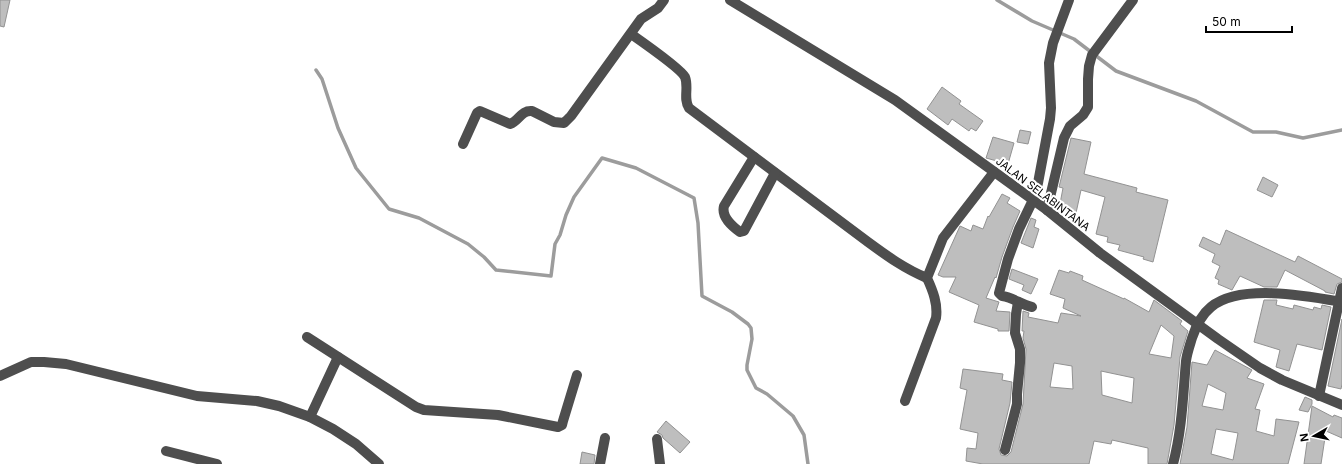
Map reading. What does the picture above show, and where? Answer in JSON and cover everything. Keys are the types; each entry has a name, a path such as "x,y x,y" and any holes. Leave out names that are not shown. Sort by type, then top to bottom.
{"street":[{"path":"463,144 477,112 480,111 510,124 516,122 524,112 528,111 532,111 554,122 564,123 571,116 641,19 658,8 664,0"},
{"name":"JALAN SELABINTANA","path":"730,0 895,100 1048,210 1100,252 1260,368 1319,396 1342,405"},
{"path":"1032,307 1025,306 1011,298 1002,296 999,293 1008,259 1019,229 1033,200 1038,183 1050,119 1049,63 1053,43 1069,0"},
{"path":"1048,210 1064,138 1070,126 1083,115 1088,107 1088,78 1092,55 1133,0"},
{"path":"631,34 684,76 687,89 687,104 689,108 894,261 927,278"},
{"path":"754,157 723,210 723,215 740,232 744,231 775,173"},
{"path":"905,401 936,318 936,305 927,278 943,238 994,172"},
{"path":"1319,396 1341,302 1342,288"},
{"path":"1174,464 1180,423 1186,360 1197,323 1212,306 1218,302 1237,296 1263,293 1326,299 1341,302"},
{"path":"1005,450 1017,404 1020,371 1020,349 1015,330 1018,302"},
{"path":"307,337 416,407 424,410 498,415 556,428 562,425 577,375"},
{"path":"310,417 338,357"},
{"path":"0,376 31,362 66,364 197,396 257,401 279,406 310,417 332,429 356,444 379,464"},
{"path":"600,464 606,438"},
{"path":"657,439 660,464"},
{"path":"166,451 217,464"}],"building":[{"path":"0,0 10,0 4,27 0,26"},
{"path":"942,87 961,101 959,104 983,121 976,131 971,128 969,131 952,119 948,125 927,109"},
{"path":"1020,130 1031,132 1028,144 1017,142"},
{"path":"993,137 1014,143 1008,164 986,158"},
{"path":"1071,138 1091,142 1084,174 1137,188 1136,192 1168,200 1153,262 1143,259 1144,257 1118,250 1120,245 1107,242 1108,237 1096,234 1105,197 1081,190 1076,213 1059,209 1063,188 1059,187"},
{"path":"1263,177 1278,185 1272,197 1257,190"},
{"path":"1002,194 1010,198 1007,203 1020,211 1002,257 996,278 995,277 986,298 999,302 996,311 1010,312 1009,331 998,331 998,329 974,322 979,305 949,292 956,277 943,277 938,275 960,226 971,231 973,225 983,229 988,216 989,217"},
{"path":"1031,218 1036,220 1034,227 1039,229 1033,248 1021,243"},
{"path":"1226,230 1295,262 1298,256 1342,279 1342,282 1337,284 1334,294 1325,292 1285,270 1277,287 1264,287 1240,276 1232,290 1218,284 1219,280 1215,278 1220,266 1212,262 1215,254 1199,246 1203,237 1220,245"},
{"path":"1012,269 1038,279 1031,294 1022,290 1024,285 1009,279"},
{"path":"1059,270 1069,273 1070,271 1083,276 1082,280 1124,298 1149,312 1154,300 1182,321 1180,324 1188,331 1180,357 1174,425 1167,464 1148,464 1148,448 1112,440 1111,444 1094,441 1089,464 983,464 966,461 967,448 976,449 978,433 960,429 967,390 960,388 963,369 1003,374 1002,380 1012,382 1010,403 999,449 1001,455 1007,456 1011,452 1023,404 1026,349 1023,338 1024,331 1022,331 1023,311 1029,313 1028,317 1058,323 1061,313 1081,316 1063,308 1065,299 1050,294","holes":["1161,325 1174,336 1171,358 1149,354","1054,363 1072,366 1073,389 1050,387","1101,371 1134,378 1132,403 1102,395"]},
{"path":"1264,300 1277,300 1276,305 1293,309 1294,305 1313,310 1314,307 1321,309 1322,305 1331,307 1322,350 1297,344 1289,371 1276,367 1280,350 1254,342"},
{"path":"1342,319 1342,384 1341,389 1328,386"},
{"path":"1215,350 1252,370 1247,378 1264,384 1255,409 1260,410 1256,431 1274,436 1276,419 1299,422 1288,464 1180,464 1187,427 1192,362 1207,365","holes":["1208,384 1226,393 1223,410 1202,406","1216,429 1238,433 1233,460 1211,454"]},
{"path":"1305,397 1312,400 1312,404 1308,412 1299,410"},
{"path":"1312,406 1333,417 1334,415 1342,418 1342,438 1326,431 1321,464 1304,464"},
{"path":"666,421 690,442 680,453 657,432"},
{"path":"582,452 595,455 594,464 580,464"}],"waterway":[{"path":"997,0 1032,21 1074,39 1116,71 1196,101 1253,132 1276,132 1303,138 1342,130"},
{"path":"316,70 322,79 338,128 356,168 389,209 419,218 468,244 484,257 496,270 551,276 555,244 560,235 566,215 574,197 602,158 636,168 694,198 698,223 702,296 732,312 751,328 752,339 747,370 756,388 767,394 793,416 804,435 808,464"}]}
